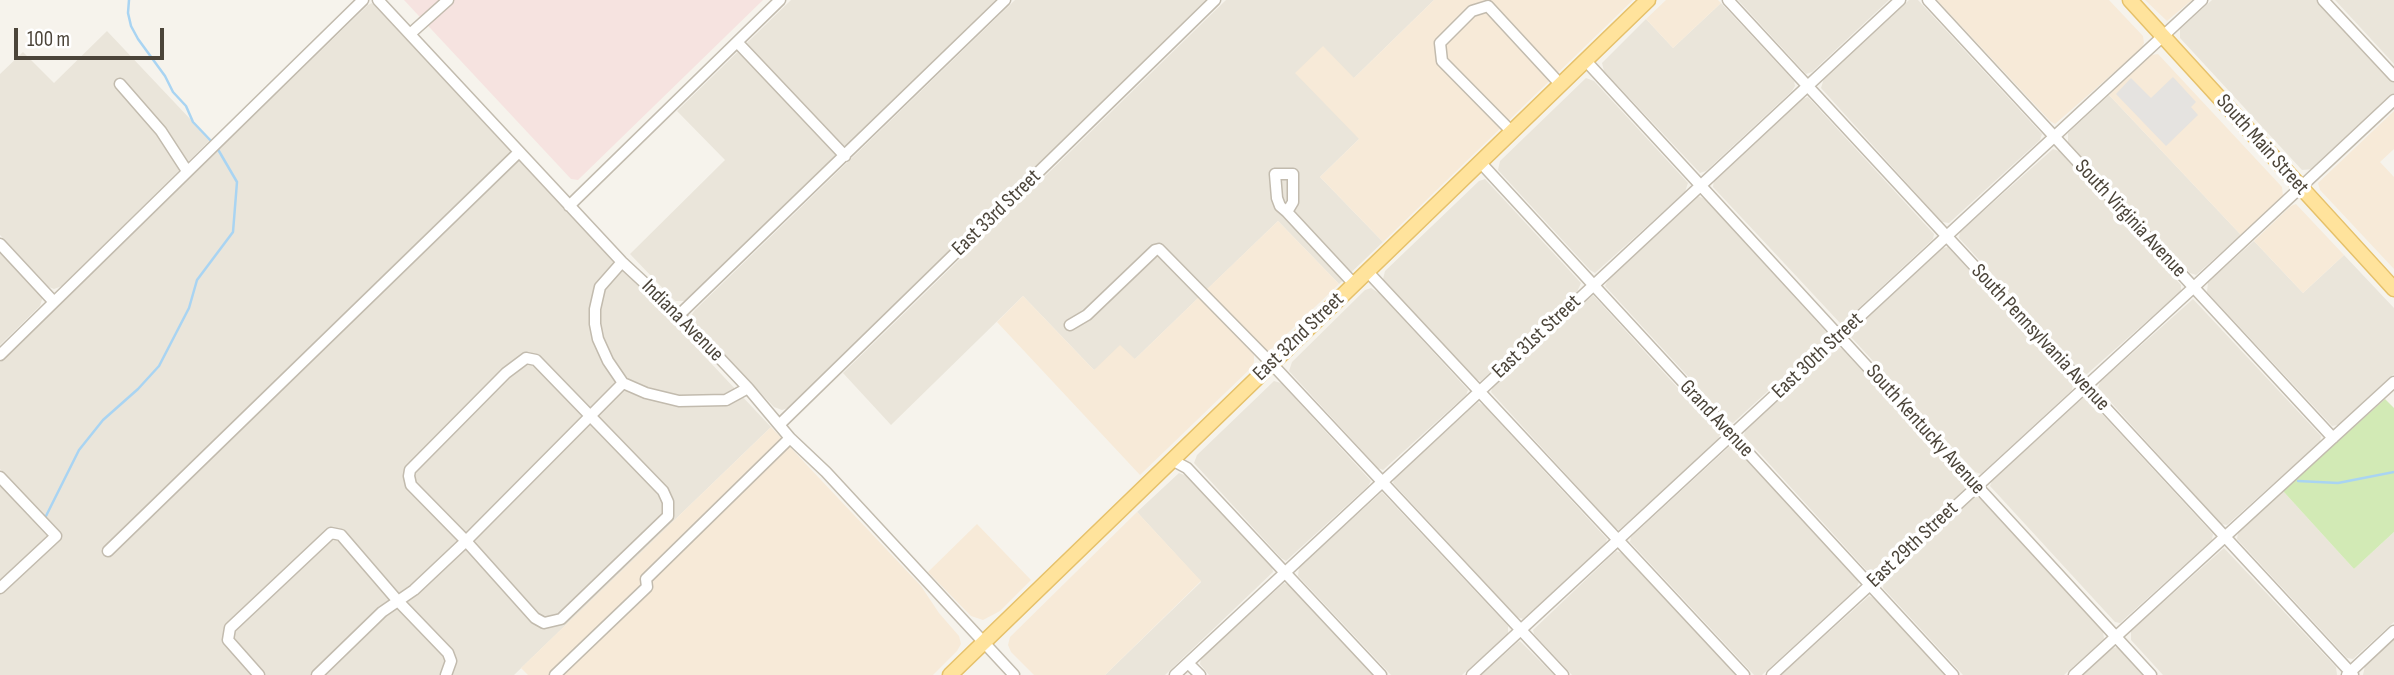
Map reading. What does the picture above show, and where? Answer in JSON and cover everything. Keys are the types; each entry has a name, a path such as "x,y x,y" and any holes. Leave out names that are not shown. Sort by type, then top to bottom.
{"main road":[{"name":"East 32nd Street","path":"950,675 1648,0"},
{"name":"South Main Street","path":"2130,0 2394,289"}],"street":[{"path":"0,355 363,0"},
{"name":"Indiana Avenue","path":"378,0 622,262 679,316 748,388 790,438 826,472 1014,675"},
{"path":"410,34 448,0"},
{"path":"569,206 780,0"},
{"path":"679,316 1005,0"},
{"name":"East 33rd Street","path":"779,425 1215,0"},
{"name":"South Pennsylvania Avenue","path":"1728,0 2350,674"},
{"name":"East 31st Street","path":"1175,675 1900,0"},
{"name":"South Virginia Avenue","path":"1928,0 2333,438"},
{"name":"East 30th Street","path":"1472,675 2202,0"},
{"path":"2323,0 2394,76"},
{"path":"1512,132 1442,61 1440,43 1472,11 1488,6 1561,85"},
{"path":"737,42 845,156"},
{"name":"South Kentucky Avenue","path":"1586,61 2151,675"},
{"path":"120,83 161,131 187,171"},
{"name":"East 29th Street","path":"1772,675 2194,288 2394,100"},
{"path":"108,551 519,152"},
{"name":"Grand Avenue","path":"1480,162 1953,675"},
{"path":"1287,212 1354,284"},
{"path":"0,244 54,302"},
{"path":"1070,326 1087,314 1154,250 1159,249 1271,363 1563,675"},
{"path":"622,262 600,287 595,324 603,350 623,383 646,393 679,401 726,400 748,388"},
{"path":"1367,271 1744,675"},
{"path":"526,358 536,360 663,491 668,502 668,516 561,619 544,623 536,618 466,541 411,485 410,470 496,383 526,358"},
{"path":"2074,675 2394,382"},
{"path":"317,675 383,611 414,590 466,541 623,383"},
{"path":"555,675 647,587 646,579 790,438"},
{"path":"1172,460 1187,468 1381,675"},
{"path":"0,477 56,537 0,588"},
{"path":"259,675 228,640 230,628 331,533 341,535 397,600 448,653 451,661 446,675"},
{"path":"2350,674 2394,631"},
{"path":"1188,663 1200,675"}],"shaded area":[{"path":"404,0 763,0 578,180 571,179"},
{"path":"791,0 996,0 686,301 675,301 630,254 725,160 677,111"},
{"path":"1015,0 1210,0 791,407 782,410 774,407 693,321 692,314"},
{"path":"1226,0 1434,0 1354,78 1359,139 1320,177 1383,242 1339,284 1278,221 1134,360 1094,370 1023,296 891,425 843,373"},
{"path":"1434,0 1633,0 1383,242 1320,177 1359,139 1295,73 1323,46 1354,78"},
{"path":"1666,0 1718,0 1721,3 1673,48 1646,19"},
{"path":"1738,0 1889,0 1812,72 1806,74"},
{"path":"1909,0 1918,0 2042,134 2040,140 1949,223 1942,222 1821,88 1824,78"},
{"path":"1937,0 2109,0 2143,36 2144,43 2141,49 2055,124"},
{"path":"2145,0 2192,0 2167,21"},
{"path":"2212,0 2317,0 2394,83 2394,93 2313,169 2302,170 2180,38 2180,29"},
{"path":"2335,0 2394,0 2394,64"},
{"path":"372,3 771,427 514,675 0,675 0,486 46,535 55,527 0,469 0,362"},
{"path":"1721,3 1794,81 1795,86 1706,171 1700,173 1604,71 1602,63 1646,19 1673,48"},
{"path":"107,31 210,140 62,286 54,289 49,287 0,235 0,74 23,52 54,83"},
{"path":"2158,54 2282,187 2283,196 2241,235 2109,95 2151,55"},
{"path":"2173,77 2196,102 2191,107 2198,115 2166,146 2116,94 2131,78 2151,98"},
{"path":"1586,78 1594,81 1688,183 1685,192 1595,273 1498,170 1500,161"},
{"path":"2109,95 2241,235 2196,275 2190,273 2068,142 2068,133"},
{"path":"1808,97 1934,234 1933,239 1840,323 1713,187 1714,180 1800,100"},
{"path":"2394,111 2394,149 2380,162 2394,177 2394,269 2320,190 2318,183"},
{"path":"2053,149 2059,151 2181,285 2181,291 2087,374 2082,372 1959,238 1960,232"},
{"path":"1485,179 1581,283 1577,292 1481,381 1475,379 1383,279 1385,271 1479,181"},
{"path":"1698,196 1705,199 1827,333 1825,339 1733,423 1605,286 1608,280"},
{"path":"2296,204 2344,255 2303,293 2254,241"},
{"path":"1278,221 1339,284 1268,352 1264,352 1205,291"},
{"path":"2254,241 2303,293 2344,255 2394,308 2394,374 2338,425 2332,426 2207,292 2208,282"},
{"path":"1948,247 2073,384 2072,390 1981,474 1975,472 1851,337 1852,331 1943,248"},
{"path":"0,251 43,296 40,306 0,345"},
{"path":"1371,288 1379,293 1468,390 1466,395 1383,470 1378,468 1289,371 1292,362 1365,290"},
{"path":"1593,295 1720,434 1718,440 1619,530 1491,392 1493,386"},
{"path":"1023,296 1094,370 1120,345 1135,359 1199,297 1254,355 1254,362 1251,368 1140,475 997,322"},
{"path":"2193,299 2321,436 2320,442 2227,525 2221,524 2098,388 2100,382"},
{"path":"1836,347 1842,349 1966,483 1965,489 1873,571 1866,570 1744,436 1745,430"},
{"path":"1274,381 1281,383 1371,481 1286,561 1194,463 1197,455"},
{"path":"2083,398 2089,400 2213,534 2212,540 2120,623 2115,622 1990,486 1992,481"},
{"path":"1478,402 1607,539 1605,545 1523,619 1517,617 1393,483 1394,479"},
{"path":"771,427 921,586 959,636 961,644 957,651 933,675 528,675 521,668"},
{"path":"1730,446 1736,448 1859,582 1857,588 1762,675 1754,675 1630,542 1631,537"},
{"path":"1179,473 1187,476 1272,567 1273,572 1165,675 1105,675 1201,582 1137,512"},
{"path":"2283,491 2354,569 2394,532 2394,622 2353,659 2347,658 2237,539 2238,533"},
{"path":"1382,492 1508,626 1508,634 1462,675 1391,675 1298,576 1299,567"},
{"path":"1977,497 1982,499 2103,631 2104,639 2064,675 1963,675 1883,588 1884,580"},
{"path":"1137,512 1201,581 1105,675 1034,675 1011,652 1008,645 1010,637"},
{"path":"977,524 1031,580 1000,611 983,620 971,616 928,572"},
{"path":"2224,548 2336,667 2337,675 2163,675 2131,640 2131,631"},
{"path":"1616,551 1622,553 1736,675 1572,675 1533,630"},
{"path":"1284,583 1289,585 1373,675 1209,675 1200,664 1201,658"},
{"path":"1869,596 1875,598 1946,675 1781,675"},
{"path":"2394,639 2394,675 2363,675 2365,666"},
{"path":"1518,642 1554,675 1481,675"},
{"path":"2118,647 2146,675 2082,675 2112,648"}],"green space":[{"path":"2385,399 2394,408 2394,532 2354,569 2283,491"}],"waterway":[{"path":"129,0 128,13 138,39 165,76 173,92 186,106 193,122 212,142"},
{"path":"44,520 79,450 103,420 159,366 189,308 197,280 233,232 237,182 216,146"},
{"path":"2298,481 2338,483 2394,472"}]}
